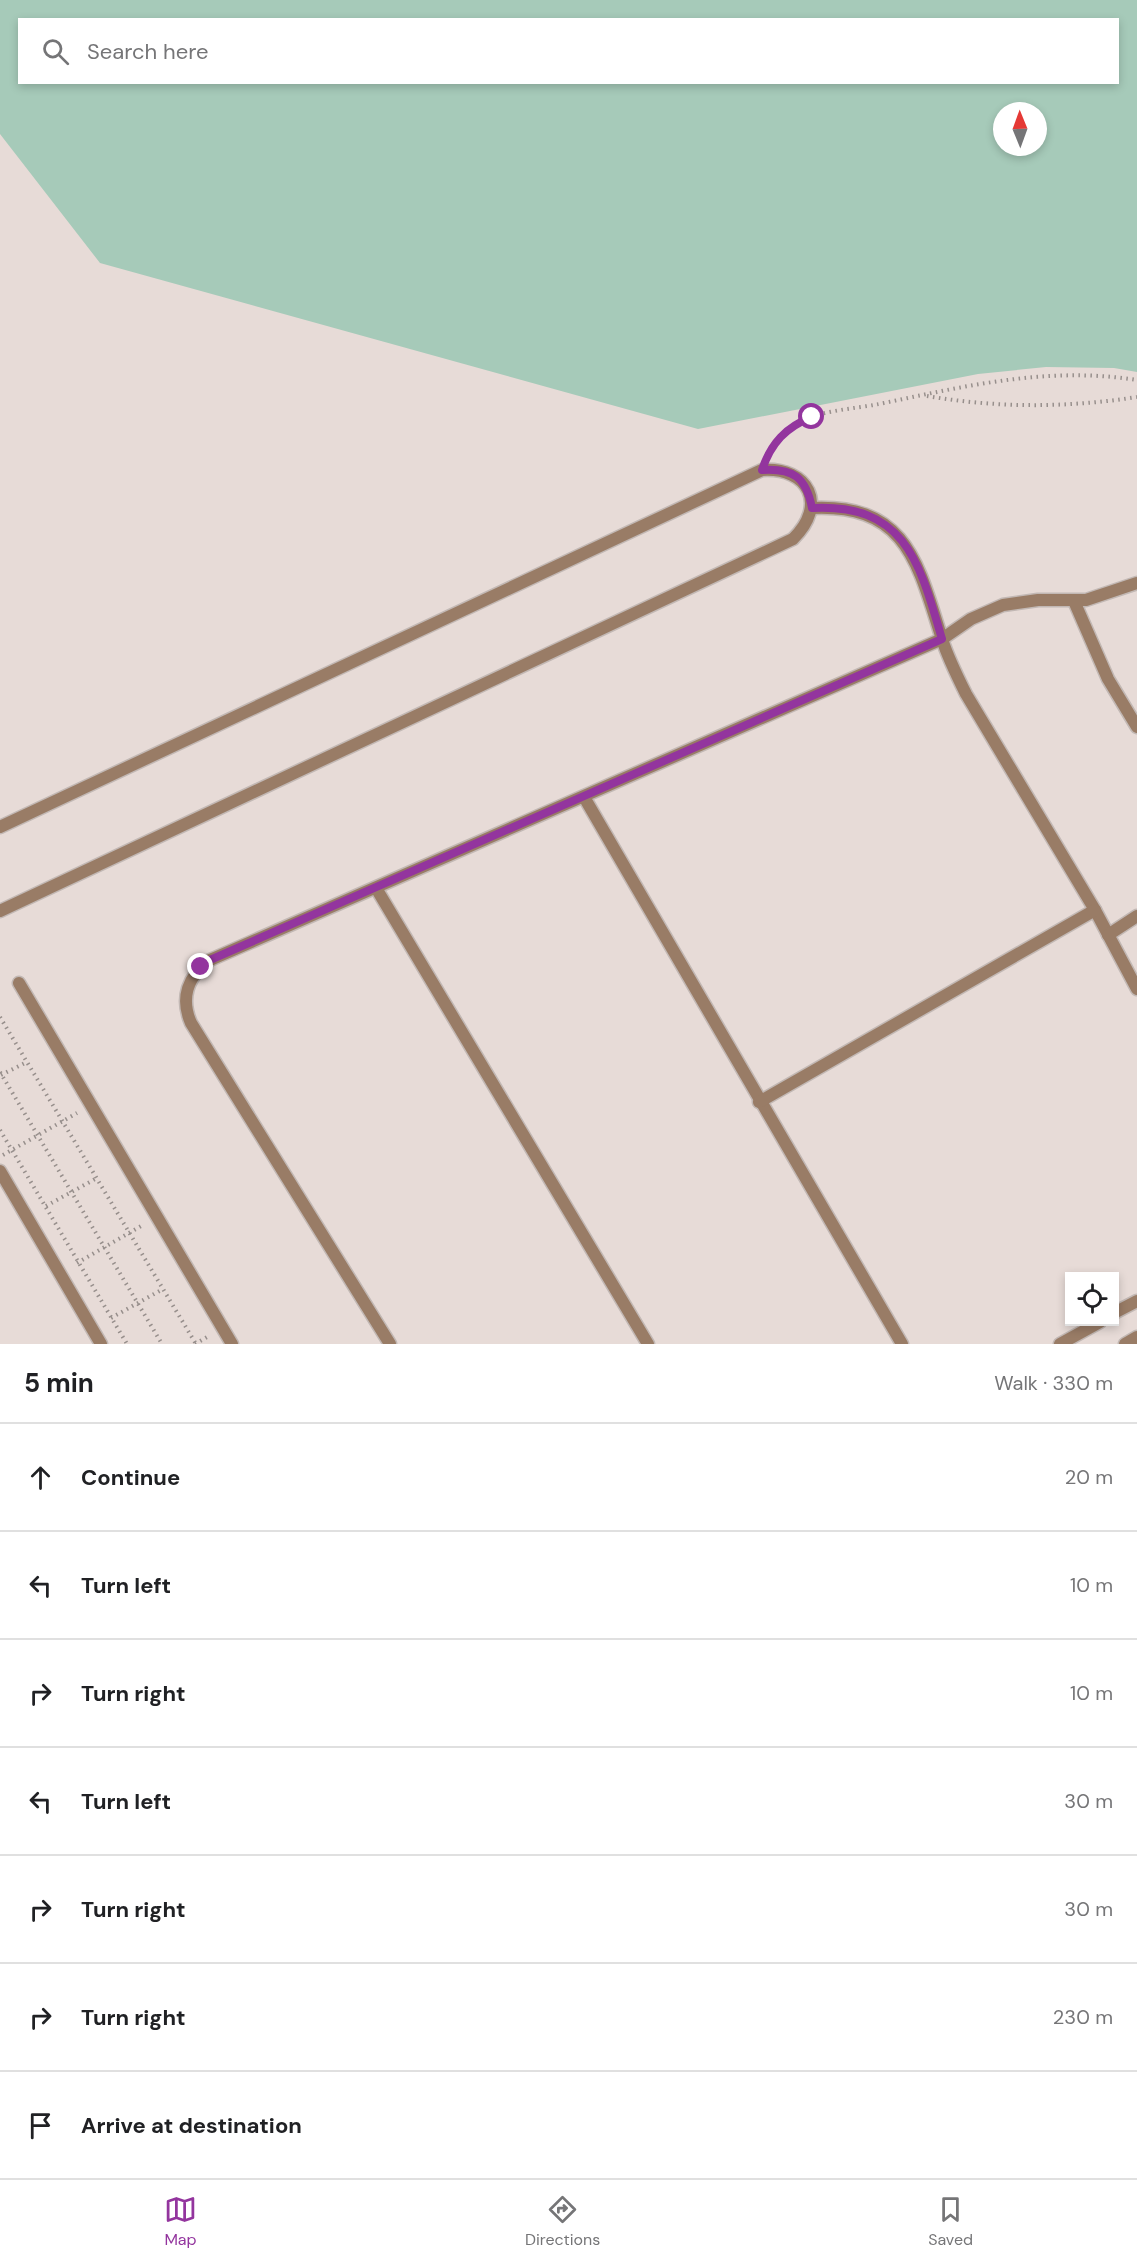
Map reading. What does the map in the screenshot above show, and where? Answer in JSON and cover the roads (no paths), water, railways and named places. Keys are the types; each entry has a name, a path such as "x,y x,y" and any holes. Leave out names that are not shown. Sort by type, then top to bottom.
{"street":[{"path":"0,827 762,470 780,469 797,476 808,490 812,508 806,526 793,539 0,911"},
{"path":"812,508 849,509 866,515 897,535 909,549 923,579 942,639 966,694 1095,910 1137,989"},
{"path":"390,1344 191,1023 186,1005 189,984 194,975 210,960 942,639 971,619 1003,606 1038,600 1074,601 1097,598 1137,583"},
{"path":"1074,601 1108,679 1137,727"},
{"path":"584,796 759,1102 902,1344"},
{"path":"376,888 648,1344"},
{"path":"759,1102 1095,910"},
{"path":"1108,935 1137,916"},
{"path":"19,983 232,1344"},
{"path":"0,1171 101,1344"},
{"path":"1119,1310 1137,1301"},
{"path":"1060,1344 1093,1326"},
{"path":"1125,1344 1137,1337"}]}
